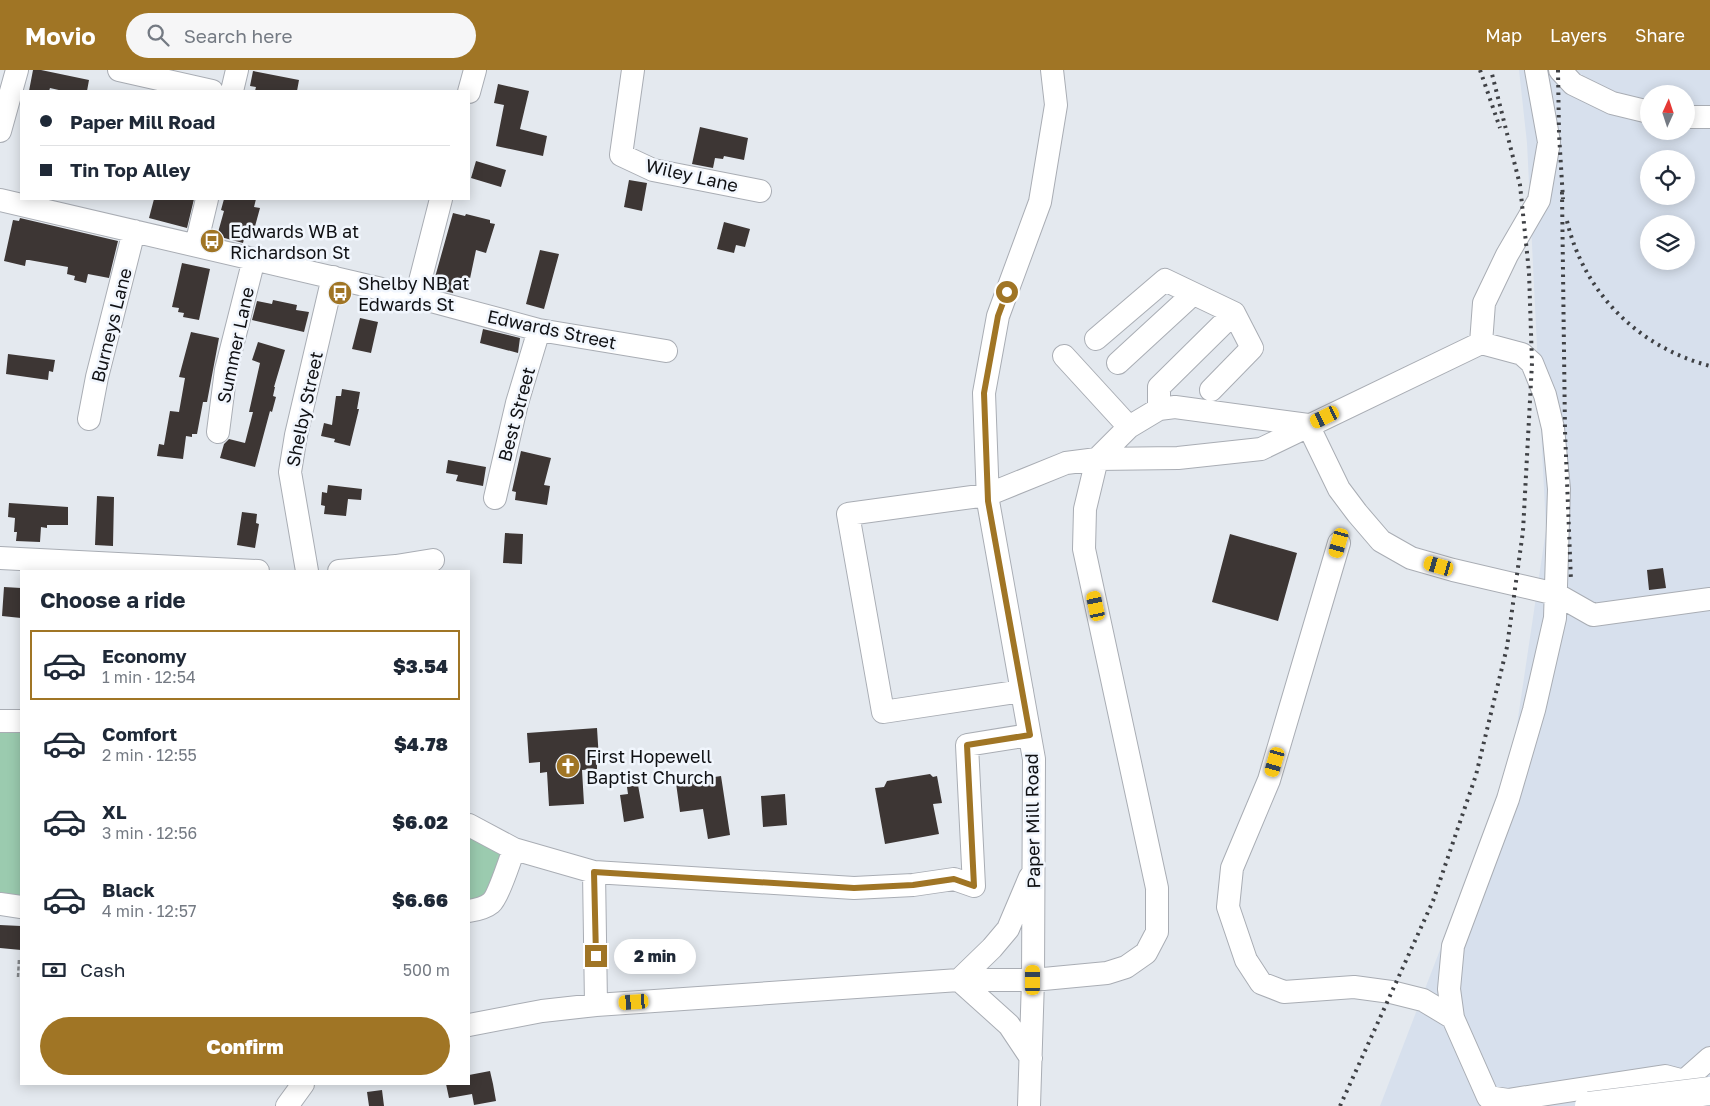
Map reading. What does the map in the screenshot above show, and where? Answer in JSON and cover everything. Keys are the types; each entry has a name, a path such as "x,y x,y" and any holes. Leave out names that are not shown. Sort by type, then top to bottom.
{"main road":[{"path":"1589,1106 1710,1091"}],"street":[{"path":"0,131 17,70"},
{"path":"119,70 208,90"},
{"path":"232,90 237,70"},
{"path":"469,90 474,70"},
{"name":"Wiley Lane","path":"633,70 621,155 654,170 760,191"},
{"name":"Paper Mill Road","path":"1029,1106 1033,980 1034,760 987,495 984,393 998,316 1040,202 1056,105 1052,70"},
{"path":"1560,70 1573,84 1612,103 1640,110"},
{"path":"1480,343 1484,303 1507,255 1539,200 1549,142 1540,71"},
{"path":"1695,117 1710,117"},
{"name":"Edwards Street","path":"0,200 416,298 539,330 666,351"},
{"path":"196,245 207,200"},
{"path":"416,298 441,200"},
{"name":"Burneys Lane","path":"89,419 97,377 134,231"},
{"name":"Summer Lane","path":"218,432 226,370 254,259"},
{"name":"Shelby Street","path":"307,570 290,472 296,435 333,278"},
{"path":"1096,339 1165,280 1234,313 1252,348 1211,390"},
{"path":"1118,363 1193,294"},
{"path":"1159,409 1159,387 1234,313"},
{"name":"Best Street","path":"495,498 517,402 539,330"},
{"path":"1022,691 883,712 848,514 987,495 1066,463 1097,459 1178,458 1261,449 1480,343 1522,354 1532,363 1545,395 1553,428 1559,489 1555,618 1534,710 1508,799 1453,946 1450,989 1453,1018 1488,1097 1508,1100 1665,1076 1684,1081"},
{"path":"1064,356 1129,427"},
{"path":"470,1024 542,1011 596,1005 959,980 1033,980 1108,973 1126,967 1146,952 1157,932 1157,888 1084,549 1085,509 1097,459 1129,427 1159,409 1175,407 1308,425"},
{"path":"1308,425 1340,489 1381,541 1410,558 1556,594 1593,615 1710,599"},
{"path":"1339,543 1269,780 1232,868 1228,907 1246,960 1261,983 1284,992 1354,987 1391,992 1423,1000 1453,1018"},
{"path":"0,558 238,570"},
{"path":"350,570 396,566 432,560"},
{"path":"0,721 20,721"},
{"path":"470,827 514,849 594,872 854,888 913,885 954,879 974,886 967,745 1030,735"},
{"path":"470,911 492,903 514,849"},
{"path":"959,980 992,948 1008,929 1033,869"},
{"path":"594,872 596,1005"},
{"path":"0,904 20,907"},
{"path":"959,980 1009,1025 1031,1058"},
{"path":"1684,1081 1710,1058"},
{"path":"1684,1081 1688,1106"},
{"path":"287,1106 302,1085"}],"path":[{"path":"18,977 19,959"}],"shaded area":[{"path":"1519,70 1710,70 1710,1106 1380,1106 1511,765 1546,530 1527,143"}],"green space":[{"path":"0,721 20,721 20,907 0,904"},
{"path":"470,826 514,849 505,876 470,910"}],"building":[{"path":"33,70 89,80 87,90 59,90 50,88 49,90 29,90"},
{"path":"253,71 299,80 297,90 255,90 256,87 250,86"},
{"path":"498,84 529,91 520,129 547,136 543,156 496,146 504,105 494,103"},
{"path":"700,127 748,138 744,160 724,156 723,159 715,158 713,168 692,164"},
{"path":"476,161 506,170 501,187 471,178"},
{"path":"629,180 647,183 642,211 624,207"},
{"path":"154,200 194,200 187,228 149,218"},
{"path":"224,200 256,200 254,207 260,208 254,230 247,228 243,243 217,236 224,211 221,210"},
{"path":"453,213 490,220 490,223 495,224 486,253 476,250 468,288 455,285 453,293 432,288"},
{"path":"20,218 118,241 109,278 88,274 86,283 74,280 75,276 67,274 68,267 29,260 26,260 25,266 4,261 13,220 19,221"},
{"path":"724,222 750,229 745,247 736,245 734,253 717,249"},
{"path":"540,250 559,254 544,309 526,304"},
{"path":"182,263 210,269 199,320 183,317 184,313 178,312 179,308 172,307"},
{"path":"273,300 297,305 296,310 309,312 304,332 252,320 257,301 272,304"},
{"path":"360,318 378,322 371,353 352,349"},
{"path":"483,329 520,338 518,353 480,343"},
{"path":"191,332 219,338 207,402 203,402 197,434 192,434 192,437 186,436 183,459 157,456 159,444 164,445 170,411 179,412 185,378 179,377"},
{"path":"258,342 285,350 274,387 273,396 276,397 272,412 270,411 255,467 220,458 224,444 229,439 245,443 253,412 249,412 260,363 252,360"},
{"path":"8,354 55,360 53,372 49,371 48,380 6,374"},
{"path":"342,389 360,392 357,409 359,409 350,446 334,442 335,439 321,436 324,423 332,425 336,396 341,396"},
{"path":"521,451 551,458 544,485 550,486 547,505 515,500 516,492 512,491"},
{"path":"448,460 486,467 483,486 456,481 458,475 446,473"},
{"path":"328,485 362,489 361,500 348,499 346,516 324,514 325,506 321,505 322,492 327,493"},
{"path":"97,496 114,497 113,546 95,545"},
{"path":"9,503 68,507 68,525 47,525 47,528 41,527 40,542 16,541 17,532 14,532 15,518 8,517"},
{"path":"242,512 257,514 256,523 259,524 255,548 237,545"},
{"path":"505,533 523,534 522,564 503,563"},
{"path":"1230,534 1297,553 1278,621 1212,602"},
{"path":"1663,568 1666,588 1649,590 1647,570"},
{"path":"4,587 20,588 20,618 2,616"},
{"name":"First Hopewell Baptist Church","path":"597,728 599,760 597,760 597,769 582,770 584,804 549,806 547,772 540,773 540,762 529,763 527,733"},
{"path":"930,774 933,777 937,776 942,803 933,804 939,834 885,844 875,788 884,787 887,781"},
{"path":"721,776 730,835 708,839 703,809 680,812 676,783"},
{"path":"638,785 644,818 624,822 620,795 628,794 627,787"},
{"path":"785,794 787,825 763,827 761,796"},
{"path":"0,925 20,926 20,950 0,948"},
{"path":"490,1071 496,1101 474,1105 472,1094 449,1098 446,1085 470,1085 470,1075"},
{"path":"382,1090 384,1106 369,1106 367,1092"}],"railway":[{"path":"1480,70 1500,128"},
{"path":"1340,1106 1433,901 1476,775 1507,647 1523,531 1532,363 1529,272 1520,185 1491,70"},
{"path":"1558,70 1563,199"},
{"path":"1562,192 1565,431 1571,581"},
{"path":"1567,221 1575,247 1586,271 1601,294 1618,313 1638,331 1660,345 1684,357 1710,366"}],"place":[{"name":"Edwards WB at Richardson St","path":"212,241"},
{"name":"Shelby NB at Edwards St","path":"340,293"},
{"name":"First Hopewell Baptist Church","path":"568,766"}],"route":[{"path":"596,956 594,872 854,888 913,885 954,879 974,886 967,745 1030,735 988,501 984,393 998,316 1007,292"}]}
